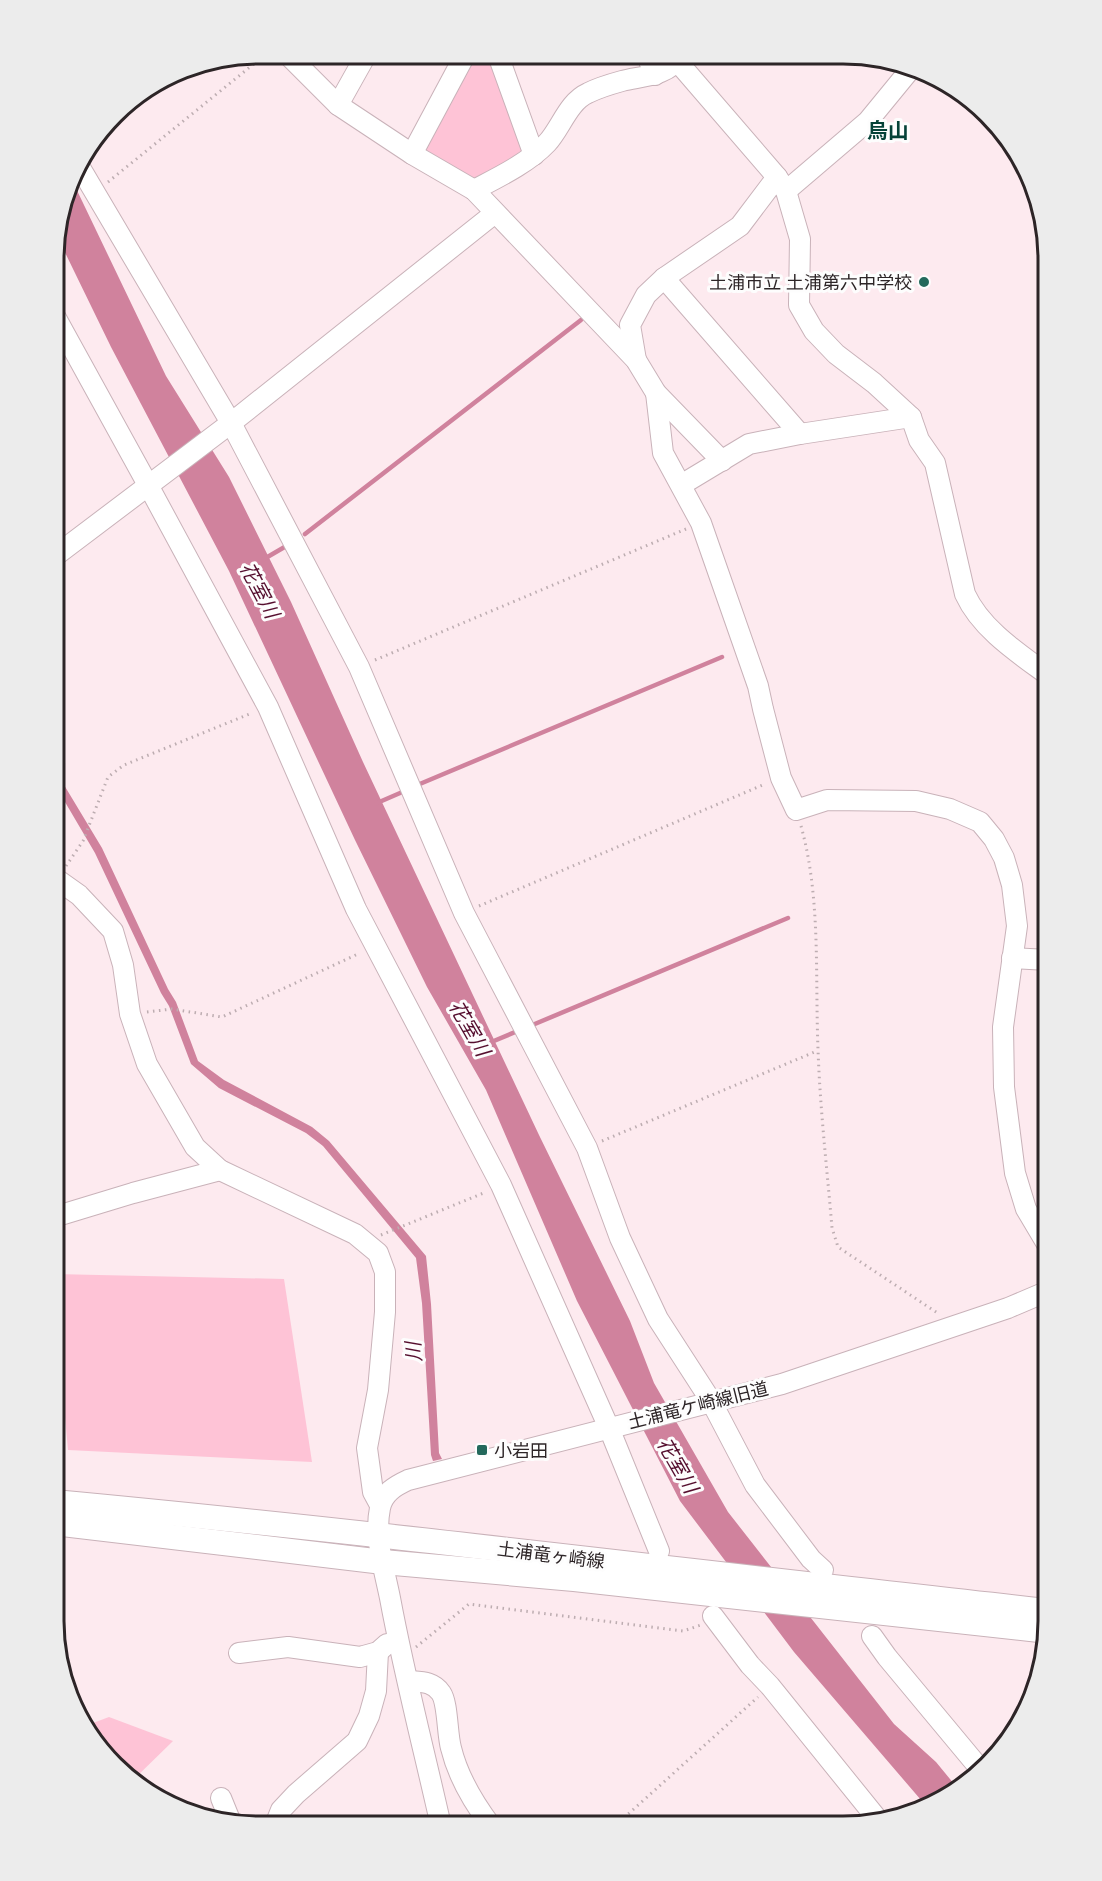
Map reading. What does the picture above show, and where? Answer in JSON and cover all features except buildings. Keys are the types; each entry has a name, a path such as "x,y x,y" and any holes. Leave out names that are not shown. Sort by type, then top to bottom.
{"main road":[{"name":"土浦竜ヶ崎線","path":"64,1503 377,1534 705,1573 823,1578 1037,1609"},
{"name":"土浦竜ヶ崎線","path":"64,1524 383,1562 717,1610 839,1608 1037,1629"}],"street":[{"path":"651,64 655,75"},
{"path":"474,190 534,155 548,142 572,107 585,94 624,81 655,75 670,64"},
{"path":"682,64 781,184 800,239 799,304 814,331 836,354 874,383 911,417 920,440 935,463 965,594 970,606 1005,644 1038,668"},
{"path":"298,65 338,105 412,154 474,190 636,360 656,393 722,461"},
{"path":"338,105 361,65"},
{"path":"412,154 460,65"},
{"path":"501,65 534,155"},
{"path":"636,360 630,326 646,295 664,278 740,226 781,184 868,121 906,75"},
{"path":"84,175 231,423 359,667 464,913 587,1148 620,1238 658,1319 755,1485 823,1578"},
{"path":"64,549 231,423 495,213"},
{"path":"664,278 800,434"},
{"path":"64,333 268,706 356,909 501,1185 614,1427 659,1551"},
{"path":"656,393 663,453 701,523 758,686 781,778 796,810 827,800 916,801 950,809 980,822 994,839 1004,858 1012,885 1017,926 1003,1027 1004,1087 1015,1173 1026,1209 1037,1228"},
{"path":"681,485 749,444 911,417"},
{"path":"64,886 79,895 113,931 123,965 130,1014 147,1064 195,1147 220,1170 355,1234 378,1253 385,1272 385,1312 378,1390 367,1448 373,1492 380,1505 377,1534 397,1635 439,1816"},
{"path":"1012,958 1037,959"},
{"path":"64,1214 220,1170"},
{"name":"土浦竜ケ崎線旧道","path":"380,1505 387,1493 396,1485 408,1480 782,1384 1008,1308 1037,1295"},
{"path":"717,1610 750,1665 770,1686 873,1814"},
{"path":"239,1653 288,1647 360,1657 378,1652 397,1635"},
{"path":"872,1636 976,1764"},
{"path":"279,1816 281,1810 296,1794 357,1741 369,1716 376,1691 378,1652"},
{"path":"408,1681 430,1683 443,1696 450,1747 459,1774 484,1816"},
{"path":"221,1798 227,1814"}],"path":[{"path":"95,193 252,65"},
{"path":"359,667 701,523"},
{"path":"64,868 83,842 108,777 124,765 268,706"},
{"path":"464,913 781,778"},
{"path":"796,810 804,839 814,903 818,1051 832,1228 838,1247 934,1309 953,1327"},
{"path":"130,1014 172,1009 222,1017 375,946"},
{"path":"587,1148 818,1051"},
{"path":"364,1242 501,1185"},
{"path":"402,1657 469,1604 683,1631 717,1610"},
{"path":"626,1816 770,1686"}],"shaded area":[{"path":"460,65 501,65 534,155 474,190 412,154"},
{"path":"64,1274 284,1279 312,1462 68,1450 64,1406"},
{"path":"109,1717 173,1741 139,1774 121,1760 94,1723"}],"water":[{"name":"花室川","path":"77,191 166,376 229,477 291,602 363,762 539,1135 630,1321 654,1383 728,1512 894,1724 936,1762 953,1783 951,1784 921,1800 794,1652 680,1501 577,1301 486,1090 427,987 355,840 229,571 111,347 65,252 71,209"},
{"path":"64,785 102,848 176,1002 198,1061 224,1080 312,1127 329,1141 426,1256 431,1304 439,1453 442,1459 433,1461 431,1455 422,1303 416,1258 323,1146 306,1133 219,1088 191,1064 169,1006 95,853 64,800"}],"waterway":[{"path":"305,534 581,320"},
{"name":"花室川","path":"264,559 288,545"},
{"path":"415,786 722,657"},
{"path":"377,803 407,790"},
{"path":"530,1026 788,918"},
{"name":"花室川","path":"489,1043 520,1030"}],"place":[{"name":"土浦市立 土浦第六中学校","path":"924,282"},
{"name":"小岩田","path":"482,1450"}],"district":[{"name":"烏山","path":"888,130"}],"water label":[{"name":"川","path":"413,1352"}]}
